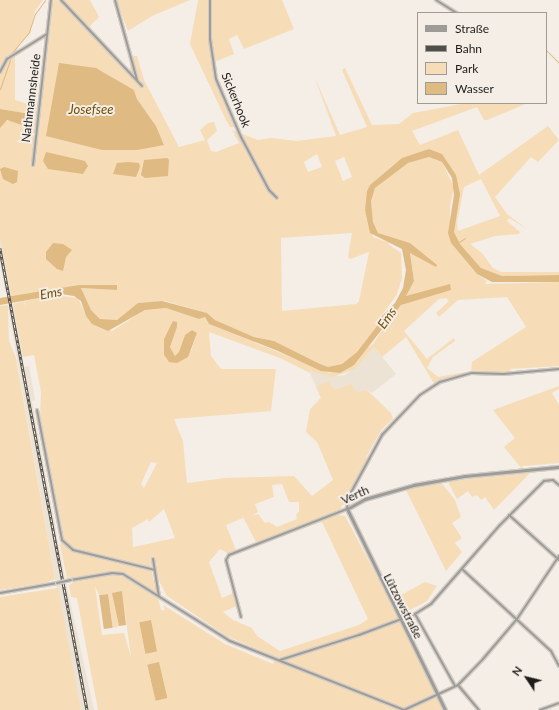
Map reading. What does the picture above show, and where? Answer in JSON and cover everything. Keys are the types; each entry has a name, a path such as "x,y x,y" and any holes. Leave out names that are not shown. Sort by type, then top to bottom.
{"street":[{"name":"Nathmannsheide","path":"33,165 51,0"},
{"path":"61,0 142,86"},
{"path":"115,0 137,81"},
{"name":"Sickerhook","path":"210,0 210,40 216,79 241,137 269,190 277,198"},
{"path":"436,0 455,12"},
{"name":"Nathmannsheide","path":"0,72 7,59 47,34"},
{"path":"347,509 348,498 382,435 409,405 431,387 472,373 504,374 559,369"},
{"path":"37,410 62,540 74,550 155,570"},
{"name":"Verth","path":"241,617 226,560 229,555 347,509 365,499 414,485 465,476 559,467"},
{"path":"278,660 359,635 415,614 431,604 509,515 544,481 553,480 559,485"},
{"name":"Lützowstraße","path":"347,509 445,710"},
{"path":"509,515 558,559"},
{"path":"0,593 116,573 131,578 230,641 402,710 438,695 458,684 483,659 517,619 559,556"},
{"path":"153,559 160,596"},
{"path":"462,569 551,650 559,666"},
{"path":"415,614 455,686"},
{"path":"458,684 479,710"},
{"path":"540,710 559,703"}],"shaded area":[{"path":"0,238 10,289 5,290 0,262"},
{"path":"14,306 24,367 29,366 35,400 32,401 64,573 94,710 81,710 55,579 8,307"},
{"path":"374,347 396,374 372,393 366,389 344,400 318,400 321,398 309,371 339,376 345,375 359,364"}],"green space":[{"path":"0,0 43,0 35,11 30,33 19,45 15,54 15,100 37,107 51,0 90,0 99,17 89,27 130,70 130,56 137,56 144,80 179,147 205,140 200,130 208,123 214,122 217,131 207,140 211,151 216,152 239,143 232,130 258,140 271,138 297,141 336,136 315,78 340,135 367,127 342,70 345,68 372,125 399,124 413,113 462,104 526,104 487,120 484,120 477,107 412,131 420,145 458,130 479,175 548,126 559,140 538,162 531,157 495,197 507,214 527,229 509,218 507,221 520,232 519,234 495,236 470,244 482,253 493,268 501,272 559,272 559,275 502,276 481,268 460,244 454,232 456,175 429,149 397,162 370,185 365,210 373,237 390,243 388,244 401,253 402,278 397,294 380,318 380,322 357,352 342,364 328,367 274,341 254,337 215,320 207,313 165,301 138,303 117,320 100,319 91,310 81,288 117,290 117,285 79,285 11,297 0,238 0,128 4,121 9,121 23,113 0,109","holes":["96,68 134,90 137,99 156,126 164,145","317,154 322,167 308,172 304,162","344,157 352,177 343,181 335,161","481,179 500,216 458,231 457,223 464,187","352,233 348,257 350,259 369,252 359,301 356,304 282,311 281,238"]},
{"path":"116,0 190,0 152,16 128,31"},
{"path":"198,0 282,0 294,29 244,49 237,35 229,39 234,54 217,61 213,60 209,42 217,87 234,127 230,127 226,120 190,44"},
{"path":"429,157 442,162 454,187 450,207 451,243 477,274 487,281 485,284 559,282 559,366 510,369 511,372 505,373 471,372 472,362 526,327 507,297 458,300 439,317 436,313 449,301 446,298 439,299 404,331 427,359 454,338 455,341 433,357 427,368 438,377 466,372 465,375 435,385 406,337 382,357 374,347 355,369 333,377 310,371 310,373 280,358 209,332 211,356 221,369 276,369 271,411 174,419 183,441 187,483 225,478 294,476 312,496 333,480 317,442 306,432 310,409 321,398 316,387 329,381 334,390 351,384 357,393 366,389 391,413 393,419 382,429 371,448 366,458 368,460 346,504 342,505 339,515 345,516 390,601 425,582 437,586 427,601 401,615 442,698 437,699 443,710 98,710 77,598 71,597 69,585 84,576 67,578 60,545 63,538 40,418 41,392 34,355 23,357 13,304 24,301 26,308 25,301 52,295 78,298 86,316 112,331 145,310 166,308 199,319 205,317 209,324 330,373 373,344 395,311 405,302 406,293 414,281 410,253 430,260 410,243 378,233 373,222 371,201 375,188 408,163","holes":["174,321 177,327 170,347 175,356 180,352 185,335 192,330 197,333 191,351 168,361 165,357 164,339","151,462 157,463 144,488 141,484","282,484 289,502 299,502 299,512 296,514 297,519 277,527 269,522 265,523 258,514 251,516 258,512 255,504 274,497 272,485","164,509 175,538 133,547 132,528 148,519 149,522","242,515 256,542 260,541 261,544 321,522 368,619 359,625 280,651 257,636 252,628 233,620 223,612 237,606 234,593 222,598 209,562 220,549 227,553 236,550 226,525 243,518","153,558 160,583 167,596 227,636 276,657 273,664 225,644 163,605 165,610 161,610 153,578 151,560","95,586 99,595 108,594 113,628 119,626 113,593 122,591 131,657 124,633 102,635","150,620 157,651 145,653 139,622"]},
{"path":"8,305 9,341 16,358 55,579 44,583 0,590 0,306"},
{"path":"559,386 559,389 552,393 559,405 559,463 523,466 522,469 504,447 515,438 493,410"},
{"path":"532,471 494,510 485,497 481,500 477,495 472,497 468,491 457,499 447,480"},
{"path":"440,481 455,500 461,517 452,523 462,538 455,543 462,552 446,571 405,488"},
{"path":"58,588 81,710 0,710 0,597"}],"water":[{"name":"Josefsee","path":"59,63 96,68 134,90 137,99 156,126 164,145 137,150 102,150 46,136"},
{"path":"0,109 30,114 32,116 30,125 28,127 7,120 0,128"},
{"name":"Ems","path":"429,149 442,154 456,175 460,194 454,232 460,244 481,268 502,276 559,275 559,282 492,282 477,274 451,243 448,233 454,195 452,178 442,162 429,157 408,163 375,188 371,201 373,222 378,233 410,243 437,265 436,267 410,253 414,281 406,296 450,284 451,290 401,305 354,365 340,373 321,371 278,351 209,324 205,317 199,319 166,308 145,310 108,331 92,324 86,316 81,301 74,296 61,294 0,305 0,298 79,285 117,285 117,290 81,288 91,310 100,319 117,320 138,303 162,301 207,313 215,320 254,337 274,341 328,367 342,364 357,352 380,322 380,318 395,303 403,288 406,270 402,249 370,233 365,210 367,191 370,185 402,158"},
{"path":"46,152 85,161 88,166 83,174 48,169 43,161"},
{"path":"167,158 169,160 168,176 145,178 141,175 144,160"},
{"path":"117,163 139,163 140,167 136,177 113,174"},
{"path":"4,167 18,171 17,182 13,184 3,179 0,169"},
{"path":"53,243 63,244 72,250 66,257 63,271 57,269 46,259 46,252"},
{"path":"173,321 177,322 177,327 170,347 175,356 179,352 185,335 192,330 197,333 188,357 177,363 169,362 164,355 164,339"},
{"path":"122,591 126,625 119,626 112,593"},
{"path":"108,594 113,628 104,629 99,595"},
{"path":"151,620 157,651 145,654 139,622"},
{"path":"159,662 167,698 156,701 147,665"}],"waterway":[{"path":"10,55 29,32 35,14 45,0"},
{"path":"547,51 559,63"},
{"path":"0,89 10,60"},
{"path":"459,242 465,238"}],"railway":[{"path":"0,248 87,710"}]}
